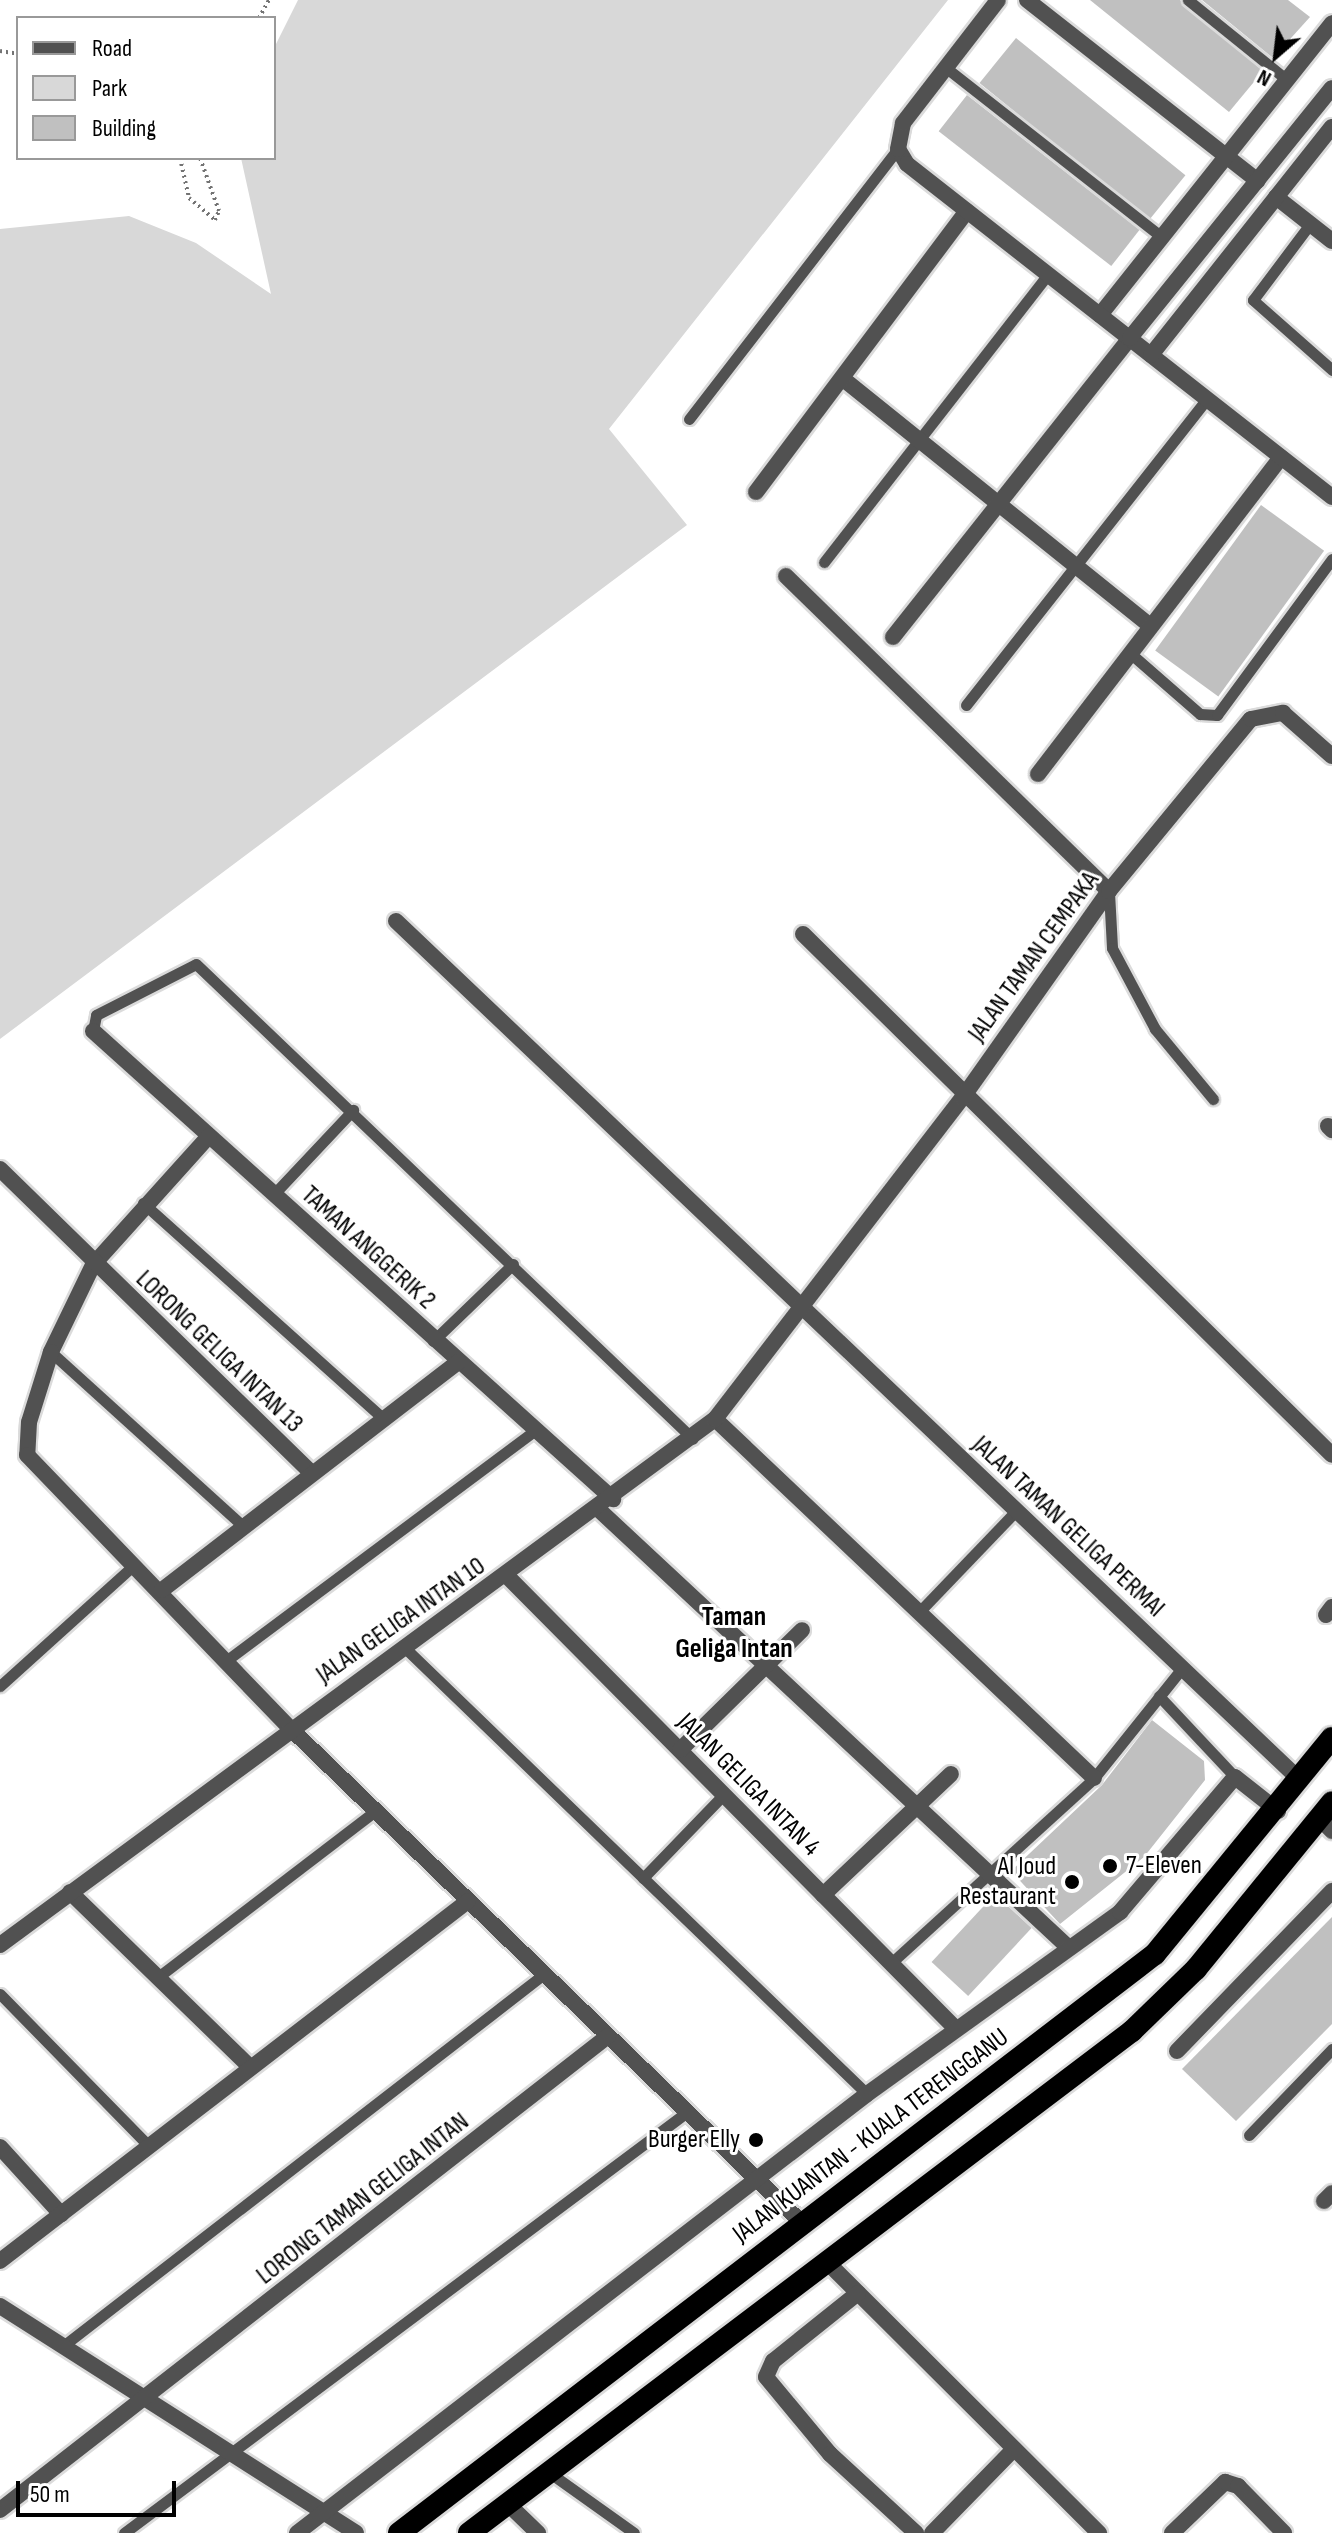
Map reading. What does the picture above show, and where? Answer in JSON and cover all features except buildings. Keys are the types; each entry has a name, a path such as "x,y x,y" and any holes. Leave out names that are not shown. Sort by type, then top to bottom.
{"highway":[{"name":"JALAN KUANTAN - KUALA TERENGGANU","path":"399,2533 801,2222 1155,1954 1278,1811 1332,1738"},
{"path":"469,2533 828,2263 1165,2002 1328,1817"}],"street":[{"path":"998,0 903,123 898,149 907,164 1332,497"},
{"path":"1027,0 1258,181"},
{"path":"1100,315 1332,23"},
{"path":"893,637 1332,88"},
{"path":"1151,355 1332,127"},
{"path":"1276,197 1332,241"},
{"path":"756,492 967,211"},
{"path":"842,378 1151,626"},
{"path":"1038,774 1281,457"},
{"path":"786,576 1109,891"},
{"name":"JALAN TAMAN CEMPAKA","path":"803,1309 963,1097 1109,891 1261,712 1283,713 1332,756"},
{"name":"JALAN TAMAN GELIGA PERMAI","path":"396,921 1300,1780"},
{"path":"803,934 963,1097 1332,1455"},
{"name":"TAMAN ANGGERIK 2","path":"93,1031 533,1432 613,1499"},
{"path":"209,1136 143,1203 93,1265 51,1352 29,1422 27,1455 162,1590 291,1729 801,2222"},
{"name":"LORONG GELIGA INTAN 13","path":"0,1169 93,1265 312,1474"},
{"name":"JALAN GELIGA INTAN 10","path":"0,1945 291,1729 693,1439 715,1419 803,1309"},
{"path":"162,1590 458,1362"},
{"path":"715,1419 1094,1778"},
{"path":"597,1508 993,1873 1068,1947"},
{"name":"JALAN GELIGA INTAN 4","path":"507,1576 955,2028"},
{"path":"680,1750 802,1630"},
{"path":"823,1895 951,1774"},
{"path":"297,2533 867,2094 1144,1891 1235,1777 1278,1811"},
{"path":"1177,2051 1332,1891"},
{"path":"70,1892 250,2067"},
{"path":"0,2261 468,1901"},
{"name":"LORONG TAMAN GELIGA INTAN","path":"0,2510 148,2400 608,2036"},
{"path":"0,2147 61,2214"},
{"path":"828,2263 1099,2533"},
{"path":"858,2293 773,2361 766,2377 830,2454 916,2533"},
{"path":"0,2306 356,2533"},
{"path":"932,2533 1014,2449"},
{"path":"1172,2533 1225,2482 1238,2486 1284,2533"},
{"path":"508,2504 538,2533"}],"lane":[{"path":"1188,0 1287,80"},
{"path":"945,67 1162,237"},
{"path":"689,419 898,149"},
{"path":"1310,224 1253,300 1332,370"},
{"path":"824,562 1048,274"},
{"path":"966,705 1207,399"},
{"path":"1130,653 1200,714 1217,715 1332,559"},
{"path":"1109,891 1112,948 1155,1029 1213,1099"},
{"path":"93,1031 96,1015 196,964 353,1110 693,1439"},
{"path":"273,1195 353,1110"},
{"path":"143,1203 384,1419"},
{"path":"433,1341 513,1264"},
{"path":"51,1352 244,1527"},
{"path":"227,1660 533,1432"},
{"path":"919,1612 1016,1511"},
{"path":"0,1686 134,1565"},
{"path":"404,1647 867,2094"},
{"path":"891,1963 1094,1778 1182,1668"},
{"path":"1159,1696 1235,1777"},
{"path":"643,1878 724,1794"},
{"path":"158,1977 375,1811"},
{"path":"63,2346 544,1974"},
{"path":"0,1994 149,2146"},
{"path":"1249,2135 1332,2049"},
{"path":"124,2533 228,2451 687,2112"},
{"path":"550,2473 634,2533"}],"path":[{"path":"180,160 189,198 215,220 219,211 201,160"}],"green space":[{"path":"298,0 948,0 609,429 687,525 0,1039 0,229 129,216 196,243 271,294 241,160 276,160 276,44"}],"place":[{"name":"7-Eleven","path":"1110,1866"},
{"name":"Al Joud Restaurant","path":"1072,1882"},
{"name":"Burger Elly","path":"756,2140"}],"district":[{"name":"Taman Geliga Intan","path":"734,1633"}]}
